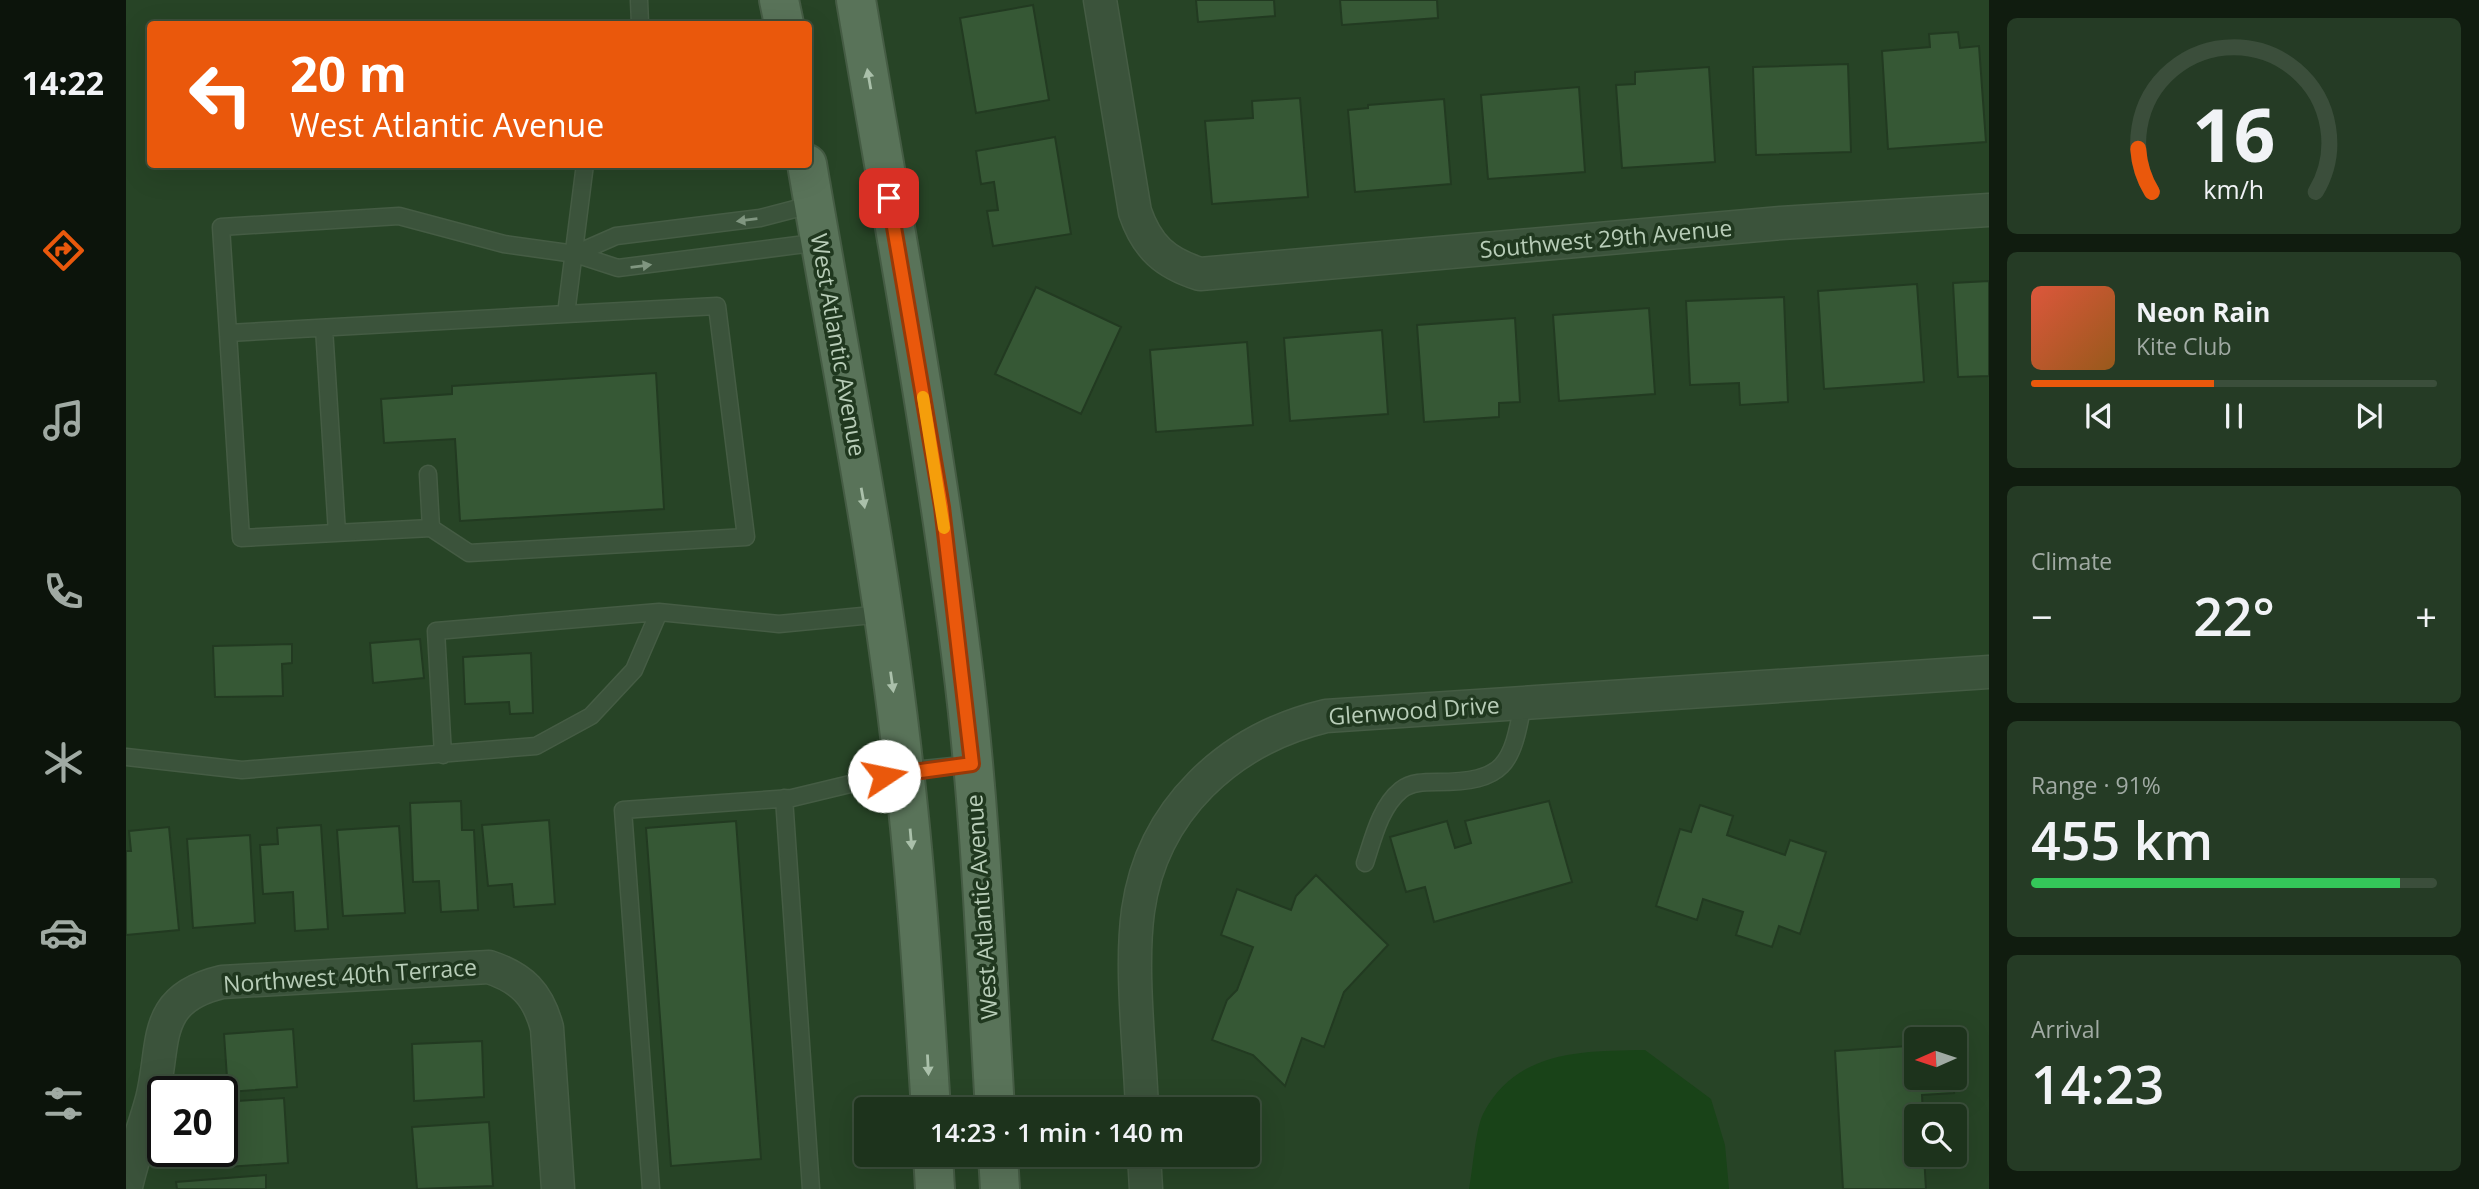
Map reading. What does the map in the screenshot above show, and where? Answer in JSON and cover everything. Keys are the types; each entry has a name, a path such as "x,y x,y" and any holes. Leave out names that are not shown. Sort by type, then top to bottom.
{"main road":[{"path":"779,0 783,21"},
{"name":"West Atlantic Avenue","path":"856,0 942,507 972,764 994,1097"},
{"name":"West Atlantic Avenue","path":"808,168 883,614 904,771 921,950 929,1097"},
{"path":"934,1167 935,1189"},
{"path":"999,1167 1000,1189"}],"street":[{"name":"Southwest 29th Avenue","path":"1100,0 1135,212 1143,235 1158,253 1177,267 1200,274 1781,223 1989,210"},
{"name":"Glenwood Drive","path":"1141,1097 1135,936 1138,910 1151,860 1169,824 1191,792 1220,765 1252,743 1300,722 1326,716 1989,672"},
{"name":"Northwest 40th Terrace","path":"126,1187 154,1091 160,1039 167,1017 181,999 200,987 222,982 489,967 511,974 529,988 541,1006 547,1028 558,1189"},
{"path":"1145,1167 1146,1189"}],"lane":[{"path":"639,0 640,21"},
{"path":"566,314 585,168"},
{"path":"575,254 616,236 760,218 814,204"},
{"path":"228,333 717,306 746,537 469,553 431,528 241,538 221,227 399,216 504,244 575,254 618,268 821,242"},
{"path":"324,328 337,533"},
{"path":"428,474 431,528"},
{"path":"443,755 436,631 659,612 779,624 883,614"},
{"path":"126,757 242,770 536,746 591,716 634,670 659,612"},
{"path":"1365,863 1378,823 1391,799 1403,788 1420,782 1465,782 1491,773 1507,762 1515,749 1523,703"},
{"path":"651,1189 622,810 784,798 904,771 972,764"},
{"path":"784,798 811,1189"}],"shaded area":[{"path":"1645,1050 1711,1099 1725,1145 1729,1189 1469,1189 1480,1121 1497,1093 1513,1077 1553,1058 1598,1051"}],"building":[{"path":"1196,0 1274,0 1275,16 1198,22"},
{"path":"1340,0 1437,0 1438,18 1342,25"},
{"path":"1033,5 1049,100 976,113 960,18"},
{"path":"1958,32 1960,48 1979,46 1986,142 1888,149 1882,51 1930,47 1929,34"},
{"path":"1848,64 1851,152 1756,155 1753,67"},
{"path":"1709,67 1715,162 1622,168 1616,85 1635,84 1635,72"},
{"path":"1579,87 1585,172 1488,179 1481,95"},
{"path":"1300,98 1308,197 1212,204 1205,121 1253,118 1252,101"},
{"path":"1444,99 1451,184 1355,192 1348,110 1368,108 1368,105"},
{"path":"1055,137 1071,234 993,246 987,211 998,210 994,182 981,184 976,151"},
{"path":"1989,281 1989,376 1958,377 1953,283"},
{"path":"1917,284 1924,382 1824,389 1818,291"},
{"path":"1036,287 1121,327 1081,414 995,374"},
{"path":"1784,297 1788,402 1740,405 1739,383 1690,385 1686,301"},
{"path":"1649,308 1655,394 1559,401 1553,315"},
{"path":"1515,318 1520,402 1499,403 1499,417 1424,422 1417,325"},
{"path":"1382,330 1388,414 1290,421 1284,338"},
{"path":"1247,342 1253,425 1156,432 1150,350"},
{"path":"656,373 664,509 460,521 455,439 384,443 381,399 452,394 452,386"},
{"path":"420,639 424,678 373,683 370,643"},
{"path":"292,644 292,663 282,664 283,696 215,697 213,646"},
{"path":"531,653 533,713 510,714 509,702 465,704 463,657"},
{"path":"461,801 462,830 474,830 478,910 441,912 439,881 413,882 410,803"},
{"path":"1549,801 1572,882 1434,922 1425,887 1406,892 1390,837 1447,821 1455,848 1471,843 1465,821"},
{"path":"1700,805 1733,816 1727,835 1785,855 1790,840 1826,852 1800,934 1779,926 1772,947 1736,935 1743,912 1703,899 1697,920 1656,906 1680,829 1691,832"},
{"path":"549,820 555,904 514,907 512,884 488,886 482,825"},
{"path":"736,821 761,1159 671,1166 646,828"},
{"path":"321,825 328,929 295,931 293,892 263,894 260,845 278,844 277,828"},
{"path":"399,826 405,913 343,916 337,830"},
{"path":"169,827 179,930 126,935 126,851 131,851 129,831"},
{"path":"250,835 255,923 193,928 187,839"},
{"path":"1316,875 1388,945 1344,992 1324,1047 1302,1038 1285,1086 1253,1055 1212,1040 1227,1000 1237,990 1253,947 1221,935 1237,889 1291,910 1296,896"},
{"path":"293,1029 297,1087 238,1091 238,1076 227,1076 224,1034"},
{"path":"482,1041 484,1097 414,1101 412,1044"},
{"path":"1904,1046 1904,1090 1954,1090 1954,1093 1922,1095 1922,1104 1904,1104 1904,1167 1925,1167 1926,1189 1843,1189 1835,1051"},
{"path":"284,1098 288,1163 238,1166 238,1101"},
{"path":"489,1122 493,1186 417,1189 412,1127"},
{"path":"266,1175 266,1189 177,1189 176,1182"}],"slow traffic":[{"path":"923,397 944,528"}],"route":[{"path":"884,776 904,771 972,764 963,664 942,507 889,198"}]}
